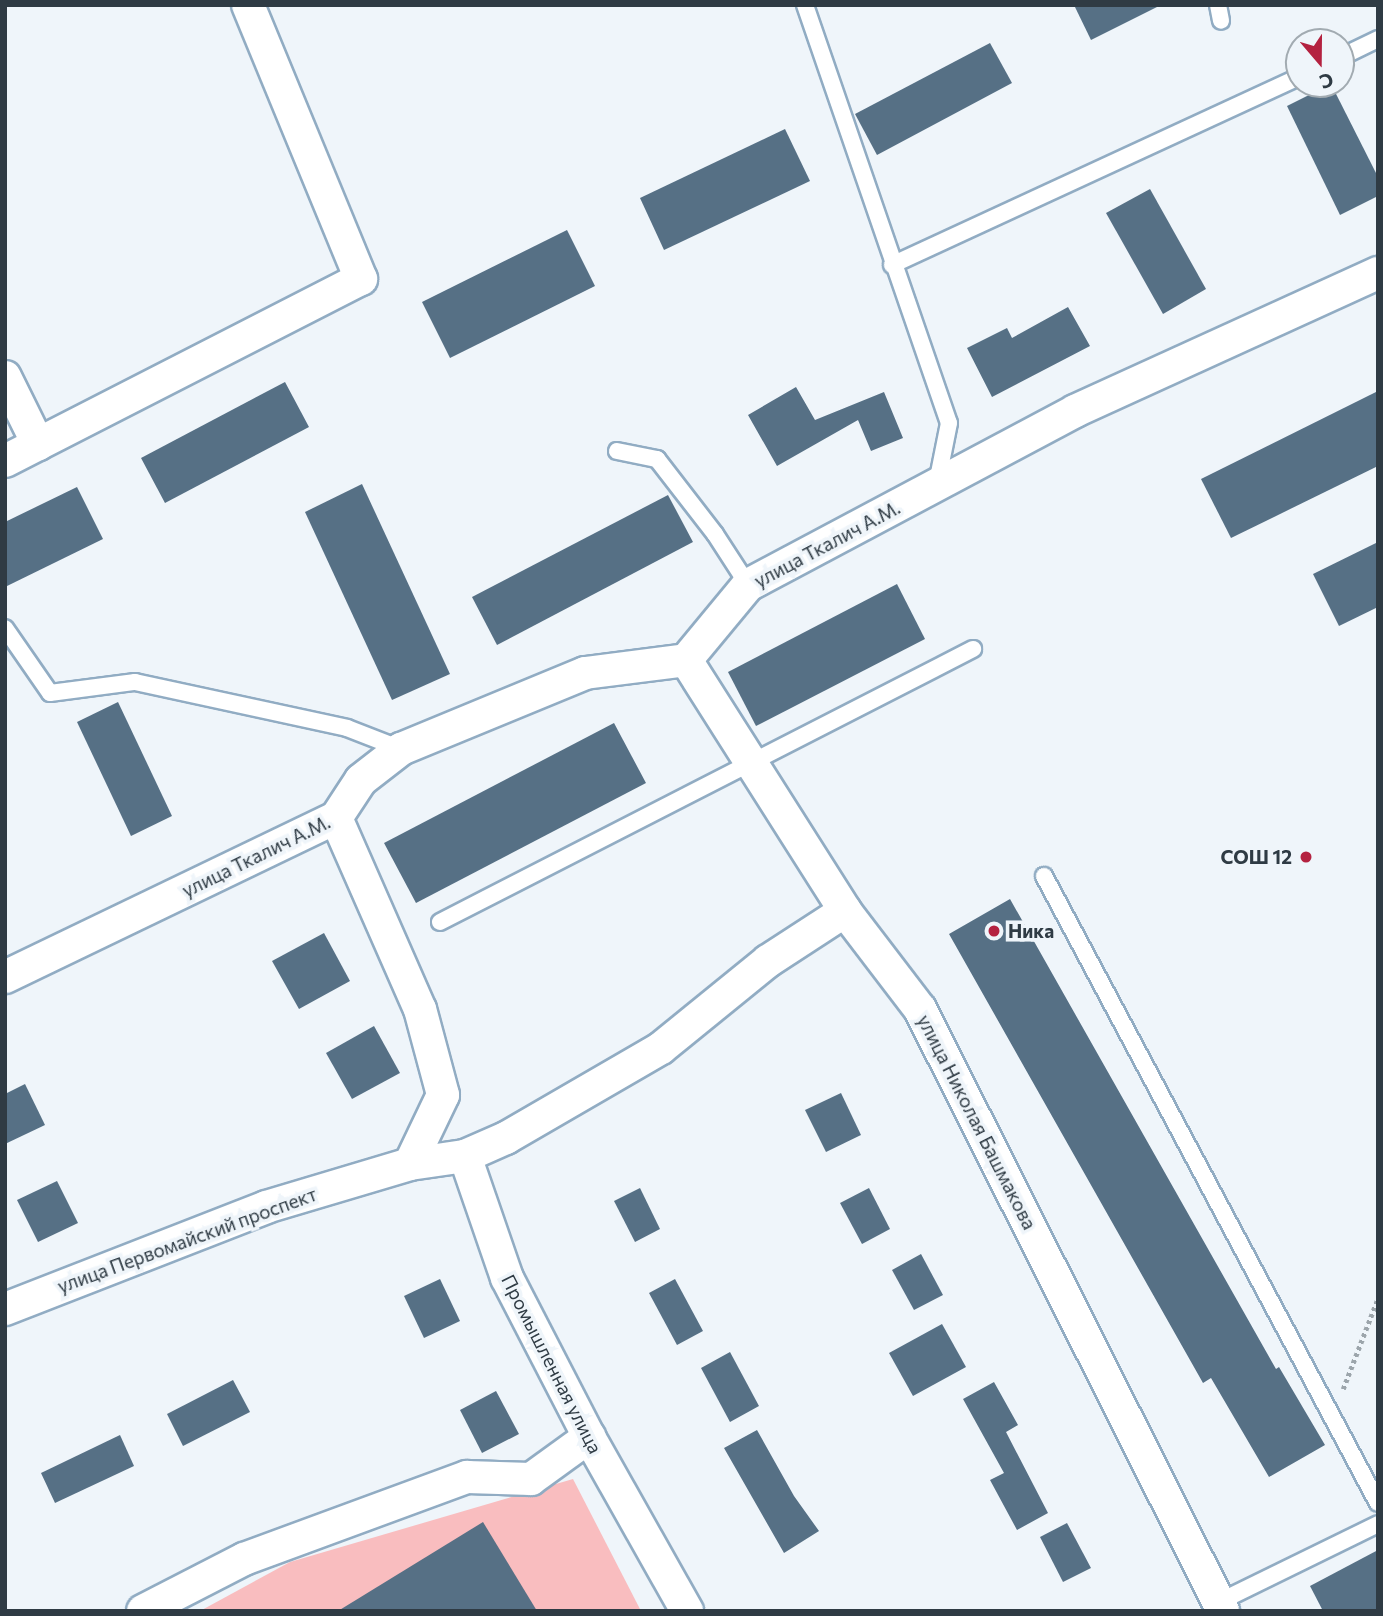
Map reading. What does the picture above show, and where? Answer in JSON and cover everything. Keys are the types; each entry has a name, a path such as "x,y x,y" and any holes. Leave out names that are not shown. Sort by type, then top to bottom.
{"street":[{"path":"5,461 361,279 248,5"},
{"name":"улица Ткалич А.М.","path":"5,977 337,818 361,780 401,749 584,673 686,660 748,585 1075,411 1378,274"},
{"path":"5,377 38,444"},
{"name":"улица Николая Башмакова","path":"686,660 845,911 920,1009 1221,1606"},
{"path":"337,818 420,1009 443,1095 410,1164"},
{"path":"410,1164 465,1156 506,1138 661,1048 768,961 845,911"},
{"name":"Промышленная улица","path":"465,1156 507,1278 589,1437 687,1611"},
{"name":"улица Первомайский проспект","path":"5,1309 266,1207 410,1164"},
{"path":"144,1611 244,1559 467,1477 531,1479 589,1437"}],"lane":[{"path":"805,5 892,265 949,423 937,486"},
{"path":"1355,50 1378,39"},
{"path":"892,265 1285,83"},
{"path":"617,451 657,459 716,534 748,585"},
{"path":"5,628 50,694 135,682 347,728 401,749"},
{"path":"440,922 752,765 973,649"},
{"path":"1044,876 1378,1503"},
{"path":"1221,1606 1378,1524"}],"path":[{"path":"1333,1420 1378,1298"}],"shaded area":[{"path":"573,1479 641,1611 200,1611 290,1562"}],"building":[{"path":"1074,5 1161,5 1091,40"},
{"path":"990,43 1012,83 877,155 855,114"},
{"path":"1303,98 1338,98 1378,177 1378,196 1340,215 1287,106"},
{"path":"785,129 810,181 664,250 640,198"},
{"path":"1150,189 1206,289 1163,314 1106,213"},
{"path":"567,230 595,286 450,358 422,302"},
{"path":"1068,307 1090,346 992,397 967,348 1007,328 1012,338"},
{"path":"285,382 309,427 165,503 141,458"},
{"path":"796,387 815,420 884,392 903,438 871,451 858,420 777,466 748,415"},
{"path":"1378,391 1378,466 1231,538 1201,479"},
{"path":"362,484 450,674 392,700 305,512"},
{"path":"77,487 103,539 5,587 5,522"},
{"path":"668,495 693,542 497,645 472,597"},
{"path":"1378,542 1378,607 1339,626 1313,574"},
{"path":"897,584 925,639 756,726 728,672"},
{"path":"118,702 172,816 131,836 77,722"},
{"path":"614,723 646,783 416,903 384,843"},
{"path":"1010,899 1276,1369 1279,1367 1325,1445 1269,1477 1211,1378 1203,1383 949,934"},
{"path":"324,933 350,981 299,1009 272,961"},
{"path":"374,1026 400,1073 352,1099 326,1053"},
{"path":"25,1084 45,1125 5,1144 5,1094"},
{"path":"841,1093 861,1135 826,1152 805,1110"},
{"path":"57,1181 78,1223 38,1242 17,1200"},
{"path":"640,1188 660,1229 635,1242 614,1201"},
{"path":"869,1188 890,1229 862,1244 840,1203"},
{"path":"921,1254 943,1295 914,1310 892,1270"},
{"path":"440,1279 460,1321 424,1338 404,1296"},
{"path":"675,1279 703,1331 677,1345 649,1293"},
{"path":"942,1324 966,1367 913,1396 889,1353"},
{"path":"730,1352 759,1406 730,1422 701,1368"},
{"path":"233,1380 250,1412 183,1446 167,1414"},
{"path":"994,1382 1018,1425 1006,1432 1048,1513 1017,1530 990,1480 1004,1473 963,1399"},
{"path":"496,1391 519,1434 482,1453 460,1410"},
{"path":"757,1430 794,1496 819,1531 784,1553 724,1448"},
{"path":"120,1435 134,1466 55,1503 41,1473"},
{"path":"483,1522 537,1611 338,1611"},
{"path":"1067,1523 1091,1568 1063,1582 1040,1537"},
{"path":"1378,1550 1378,1611 1323,1611 1310,1586"}],"place":[{"name":"СОШ 12","path":"1306,857"},
{"name":"Ника","path":"994,931"}]}
